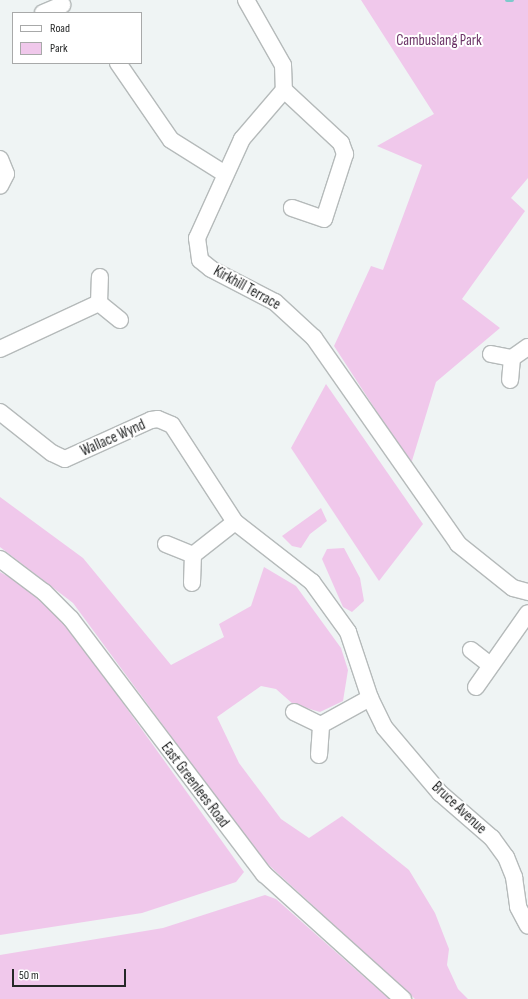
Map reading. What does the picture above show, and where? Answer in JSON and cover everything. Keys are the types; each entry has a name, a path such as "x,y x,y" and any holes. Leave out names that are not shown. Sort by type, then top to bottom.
{"street":[{"path":"246,0 283,65 284,90 341,143 345,154 324,219 292,208"},
{"path":"46,12 64,6"},
{"path":"119,64 171,140 225,174"},
{"name":"Kirkhill Terrace","path":"284,90 242,138 197,238 200,260 211,270 275,302 314,338 458,544 513,588 528,592"},
{"path":"0,159 6,174 0,186"},
{"path":"100,277 100,303 120,320"},
{"path":"0,349 100,303"},
{"path":"491,354 512,358 528,348"},
{"path":"510,380 512,358"},
{"name":"Wallace Wynd","path":"0,412 52,453 65,459 152,420 166,421 182,438 235,522 312,582 322,596"},
{"path":"192,583 193,555 235,522"},
{"path":"166,544 193,555"},
{"name":"East Greenlees Road","path":"0,559 44,592 71,619 264,874 404,999"},
{"name":"Bruce Avenue","path":"322,596 348,632 370,698 384,726 413,762 457,809 492,838 506,857 514,877 518,907 528,926"},
{"path":"476,687 528,613"},
{"path":"472,650 490,665"},
{"path":"321,725 370,698"},
{"path":"294,712 321,725"},
{"path":"319,755 321,725"}],"green space":[{"name":"Cambuslang Park","path":"361,0 528,0 528,178 511,198 525,211 462,299 500,328 436,382 411,464 334,346 371,266 383,270 422,165 377,146 434,114"},
{"path":"326,384 423,524 379,581 291,448"},
{"path":"0,497 83,558 171,665 224,637 219,624 251,606 264,567 296,586 341,648 348,670 343,701 320,712 293,704 276,689 261,686 217,717 239,763 281,819 309,838 342,816 409,870 435,913 449,949 447,965 458,989 468,999 415,999 260,857 73,603 0,547"},
{"path":"321,508 327,521 310,534 301,548 292,546 282,536"},
{"path":"344,548 360,578 364,601 352,612 343,607 322,559 327,549"},
{"path":"0,572 25,586 67,625 244,872 236,882 142,913 0,935"},
{"path":"265,895 276,899 389,999 0,999 0,955 163,928"}],"waterway":[{"path":"507,0 512,0"}]}
